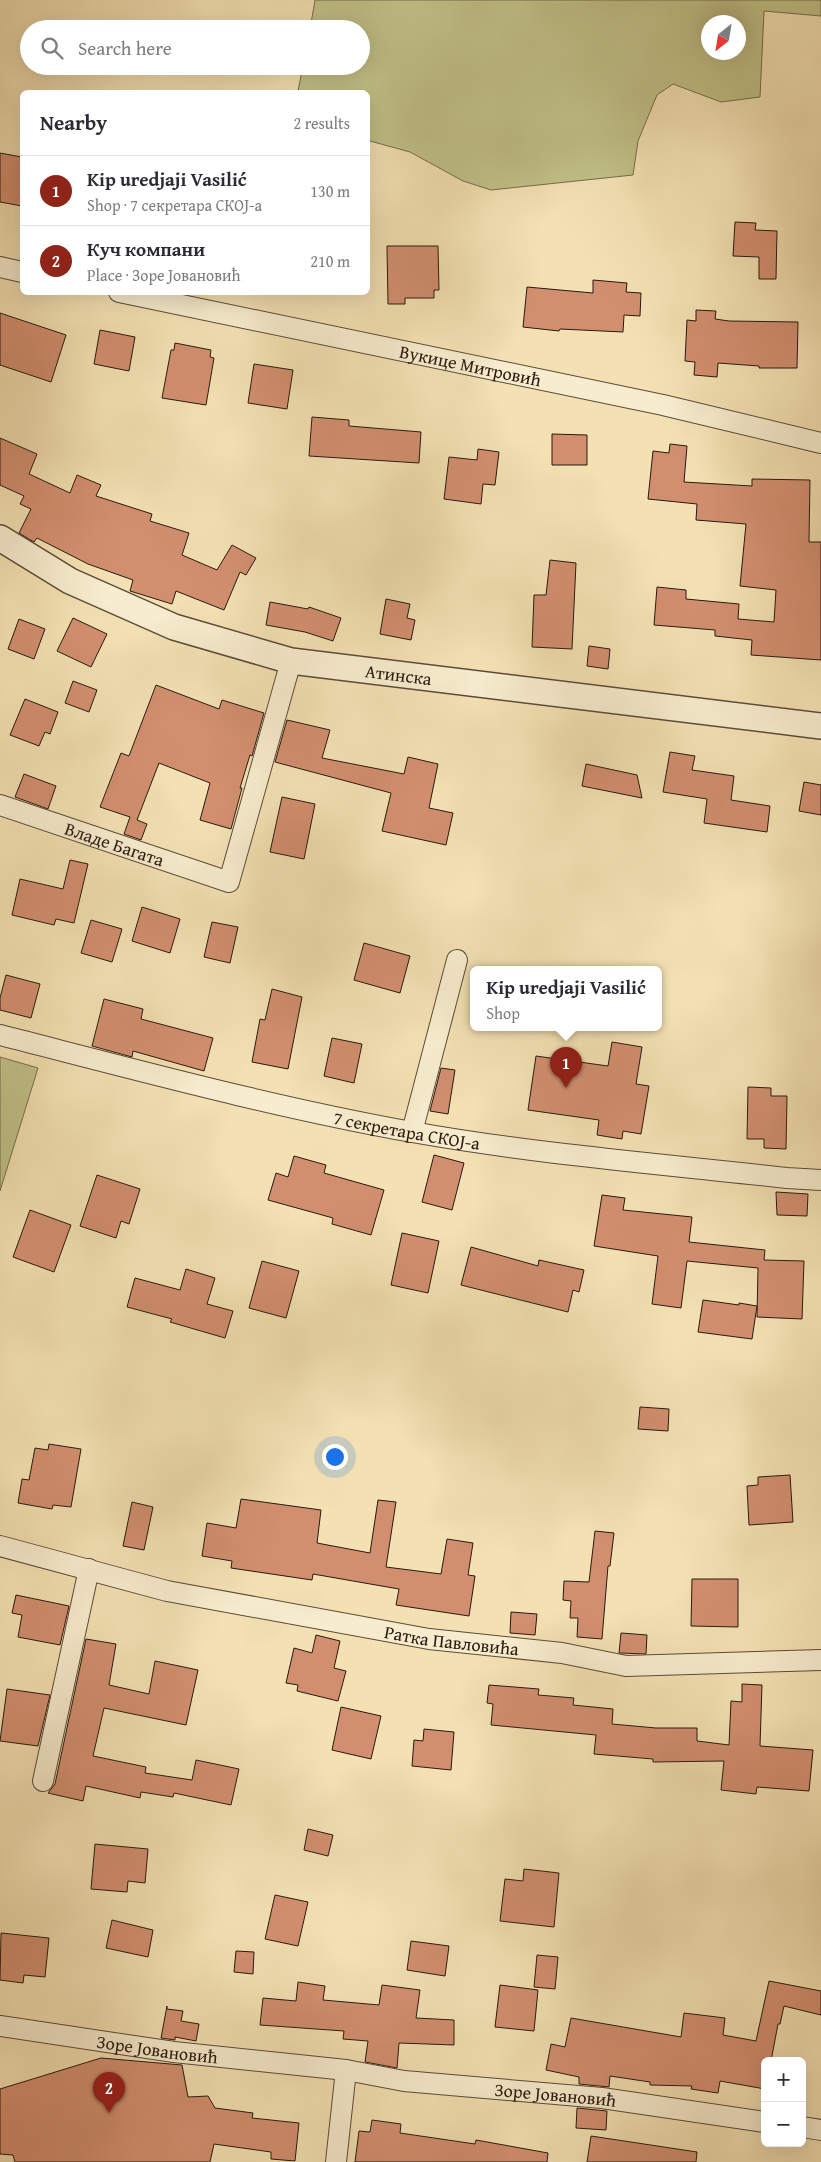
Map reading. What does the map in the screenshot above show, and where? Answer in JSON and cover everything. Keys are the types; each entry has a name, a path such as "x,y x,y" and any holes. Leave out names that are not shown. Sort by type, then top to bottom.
{"street":[{"path":"0,267 20,272"},
{"name":"Вукице Митровић","path":"133,295 663,405 821,443"},
{"name":"Атинска","path":"0,538 70,581 174,627 290,661 821,726"},
{"name":"Владе Багата","path":"0,805 229,882 290,661"},
{"path":"412,1132 457,960"},
{"name":"7 секретара СКОЈ-а","path":"0,1036 246,1098 412,1132 505,1146 787,1178 821,1180"},
{"name":"Ратка Павловића","path":"0,1546 167,1591 429,1639 562,1653 626,1666 821,1660"},
{"path":"43,1781 89,1569"},
{"name":"Зоре Јовановић","path":"0,2026 174,2052 346,2070 404,2081 602,2098 761,2121"},
{"path":"336,2162 346,2070"},
{"path":"806,2128 821,2130"}],"green space":[{"path":"315,0 821,0 821,16 764,11 760,97 721,102 673,84 657,95 638,141 633,175 491,190 463,181 410,152 370,141 370,90 298,90 301,75 370,75 370,20 312,20"},
{"path":"0,1057 38,1068 0,1191"}],"building":[{"path":"0,153 20,157 20,206 0,202"},
{"path":"735,222 756,223 755,230 777,231 776,279 759,279 759,257 733,256"},
{"path":"387,246 438,246 439,290 434,290 434,298 405,298 405,304 388,304"},
{"path":"593,280 627,283 626,292 641,293 640,316 624,315 623,332 560,329 559,331 523,327 527,287 593,293"},
{"path":"696,310 716,311 715,319 729,321 798,322 797,368 759,368 759,366 718,363 717,377 694,375 695,362 685,361 687,320 696,321"},
{"path":"0,313 66,335 51,382 0,365"},
{"path":"100,330 135,337 129,371 94,364"},
{"path":"175,343 211,350 210,357 214,358 206,405 162,398 171,350 174,350"},
{"path":"254,364 293,370 287,409 248,403"},
{"path":"312,417 349,420 349,426 421,432 419,463 309,456"},
{"path":"552,434 587,435 587,465 552,465"},
{"path":"0,438 37,454 29,474 70,493 77,475 101,485 96,496 152,514 150,521 189,533 182,555 217,570 232,545 256,558 246,575 240,572 224,610 176,591 172,604 130,591 133,580 88,564 37,538 34,542 19,533 31,509 20,504 24,496 0,485"},
{"path":"670,444 687,446 684,482 752,486 752,479 810,480 809,542 821,542 821,660 751,655 752,640 715,636 715,630 654,625 657,587 686,590 686,599 739,604 738,619 774,622 776,590 740,586 746,524 696,520 697,504 648,499 653,451 669,453"},
{"path":"478,449 499,452 495,485 483,484 481,504 444,499 449,457 477,460"},
{"path":"550,560 576,563 572,649 532,647 534,595 546,595"},
{"path":"386,599 410,604 407,618 415,620 411,640 380,634"},
{"path":"270,602 308,609 309,607 341,618 333,641 305,632 266,625"},
{"path":"73,618 107,634 91,667 57,651"},
{"path":"19,619 45,629 34,659 8,649"},
{"path":"589,646 610,649 608,669 587,666"},
{"path":"73,681 97,690 89,712 65,703"},
{"path":"156,685 219,709 222,700 264,713 252,756 250,755 240,788 242,788 231,829 200,820 210,783 159,763 137,820 147,824 141,840 124,834 130,817 100,807 121,753 129,756"},
{"path":"25,699 58,712 50,734 45,732 39,746 10,735"},
{"path":"287,720 330,730 322,758 404,774 408,757 438,764 429,808 453,813 446,845 382,831 391,793 275,762"},
{"path":"670,752 695,756 692,770 734,776 731,800 770,806 767,832 704,823 707,799 663,792"},
{"path":"586,764 637,775 642,798 582,786"},
{"path":"24,774 56,786 48,809 15,797"},
{"path":"804,782 821,785 821,815 799,811"},
{"path":"282,797 315,804 304,859 270,852"},
{"path":"70,860 88,864 74,923 56,919 54,925 12,915 20,879 63,889"},
{"path":"142,907 180,919 170,953 132,941"},
{"path":"91,920 122,929 112,962 81,953"},
{"path":"212,922 238,927 230,963 204,957"},
{"path":"364,943 410,956 400,993 354,980"},
{"path":"6,975 40,984 31,1018 0,1010 0,998"},
{"path":"272,989 302,997 288,1069 252,1062 260,1019 265,1020"},
{"path":"104,999 143,1009 141,1019 213,1038 204,1071 133,1051 132,1057 92,1046"},
{"path":"332,1038 362,1044 354,1083 324,1076"},
{"path":"612,1042 642,1047 636,1084 649,1086 641,1134 623,1131 622,1139 597,1135 599,1120 528,1110 536,1056 608,1066"},
{"path":"441,1068 455,1070 448,1114 430,1111"},
{"path":"748,1087 771,1088 771,1096 787,1096 786,1149 764,1148 764,1139 747,1139"},
{"path":"434,1155 464,1163 452,1210 422,1202"},
{"path":"294,1156 326,1165 324,1173 384,1190 371,1235 332,1224 333,1218 268,1200 276,1173 288,1177"},
{"path":"97,1175 140,1189 129,1224 121,1221 116,1238 80,1226"},
{"path":"776,1192 808,1194 807,1216 777,1215"},
{"path":"602,1195 625,1198 623,1210 692,1217 689,1242 765,1250 764,1260 804,1261 802,1319 757,1317 758,1268 687,1261 681,1308 652,1304 658,1256 594,1246"},
{"path":"30,1210 71,1225 54,1272 13,1257"},
{"path":"402,1233 439,1241 428,1293 391,1285"},
{"path":"471,1247 538,1266 539,1260 584,1270 579,1292 573,1290 568,1312 461,1285"},
{"path":"262,1261 299,1271 286,1318 249,1308"},
{"path":"186,1269 215,1278 207,1304 233,1311 225,1338 170,1322 172,1319 127,1307 135,1278 180,1290"},
{"path":"703,1300 757,1306 752,1339 698,1332"},
{"path":"640,1407 669,1409 668,1431 638,1429"},
{"path":"49,1444 81,1449 71,1507 53,1505 52,1509 18,1503 22,1479 29,1480 35,1448 48,1450"},
{"path":"790,1475 793,1522 749,1525 747,1486 758,1485 758,1477"},
{"path":"241,1499 321,1510 317,1543 370,1553 378,1500 396,1502 386,1567 441,1574 447,1539 473,1543 468,1575 475,1576 469,1616 396,1605 399,1589 313,1574 312,1580 231,1568 232,1561 202,1556 207,1523 236,1528"},
{"path":"132,1502 153,1507 144,1550 123,1546"},
{"path":"595,1531 614,1533 610,1566 608,1566 602,1639 577,1637 578,1618 570,1618 571,1601 563,1600 564,1581 589,1582"},
{"path":"692,1579 738,1579 738,1627 691,1626"},
{"path":"16,1595 69,1606 60,1645 18,1637 22,1615 12,1613"},
{"path":"511,1612 537,1614 535,1635 510,1633"},
{"path":"621,1633 647,1635 646,1654 619,1653"},
{"path":"316,1635 340,1641 334,1668 346,1671 338,1701 297,1691 298,1685 286,1683 294,1648 312,1653"},
{"path":"86,1639 116,1644 109,1685 149,1694 155,1661 198,1670 186,1725 104,1708 93,1756 146,1767 145,1773 192,1780 196,1760 239,1769 231,1805 174,1793 173,1797 141,1792 140,1798 86,1786 83,1801 48,1793 55,1784"},
{"path":"742,1684 762,1685 760,1746 813,1750 809,1791 757,1787 756,1794 721,1790 724,1761 653,1762 653,1759 594,1754 596,1735 491,1725 493,1704 487,1703 489,1685 539,1689 538,1695 574,1698 573,1705 613,1709 612,1724 656,1728 697,1728 697,1741 729,1745 731,1701 742,1702"},
{"path":"7,1689 50,1695 38,1746 0,1741"},
{"path":"341,1707 381,1716 371,1759 332,1750"},
{"path":"424,1729 454,1732 451,1770 412,1766 414,1740 423,1741"},
{"path":"308,1829 333,1835 328,1856 304,1850"},
{"path":"95,1844 148,1849 145,1883 128,1881 127,1892 91,1889"},
{"path":"524,1869 559,1873 554,1927 500,1921 505,1879 523,1881"},
{"path":"275,1895 308,1902 298,1946 265,1939"},
{"path":"112,1920 153,1930 148,1957 106,1948"},
{"path":"1,1933 49,1938 45,1977 24,1975 23,1983 0,1980"},
{"path":"411,1941 449,1946 445,1976 407,1970"},
{"path":"236,1951 254,1952 253,1974 234,1972"},
{"path":"537,1955 558,1957 555,1989 534,1987"},
{"path":"769,1981 821,1991 821,2015 784,2006 780,2024 778,2024 772,2057 761,2057 761,2088 720,2081 718,2093 691,2089 692,2086 650,2085 650,2082 610,2076 609,2087 579,2084 579,2077 546,2070 551,2044 565,2047 571,2018 681,2037 684,2013 725,2018 723,2035 756,2041"},
{"path":"298,1982 325,1986 323,2000 379,2005 382,1985 420,1990 416,2018 454,2020 454,2045 399,2043 397,2068 365,2062 368,2041 343,2039 344,2031 260,2025 263,1998 296,2001"},
{"path":"500,1985 538,1990 534,2031 495,2027"},
{"path":"167,2006 167,2009 183,2011 181,2021 199,2024 196,2041 175,2037 175,2040 161,2038"},
{"path":"101,2058 182,2065 188,2097 208,2096 215,2108 253,2113 252,2118 299,2123 295,2161 271,2159 271,2152 214,2144 210,2162 15,2162 13,2155 0,2154 0,2089"},
{"path":"577,2108 607,2111 606,2130 576,2128"},
{"path":"372,2120 401,2124 400,2133 475,2144 476,2140 548,2153 547,2162 355,2162 359,2131 370,2132"},
{"path":"591,2136 697,2152 696,2162 587,2162"}],"place":[{"name":"Kip uredjaji Vasilić","path":"566,1088"},
{"name":"Куч компани","path":"109,2113"}]}
